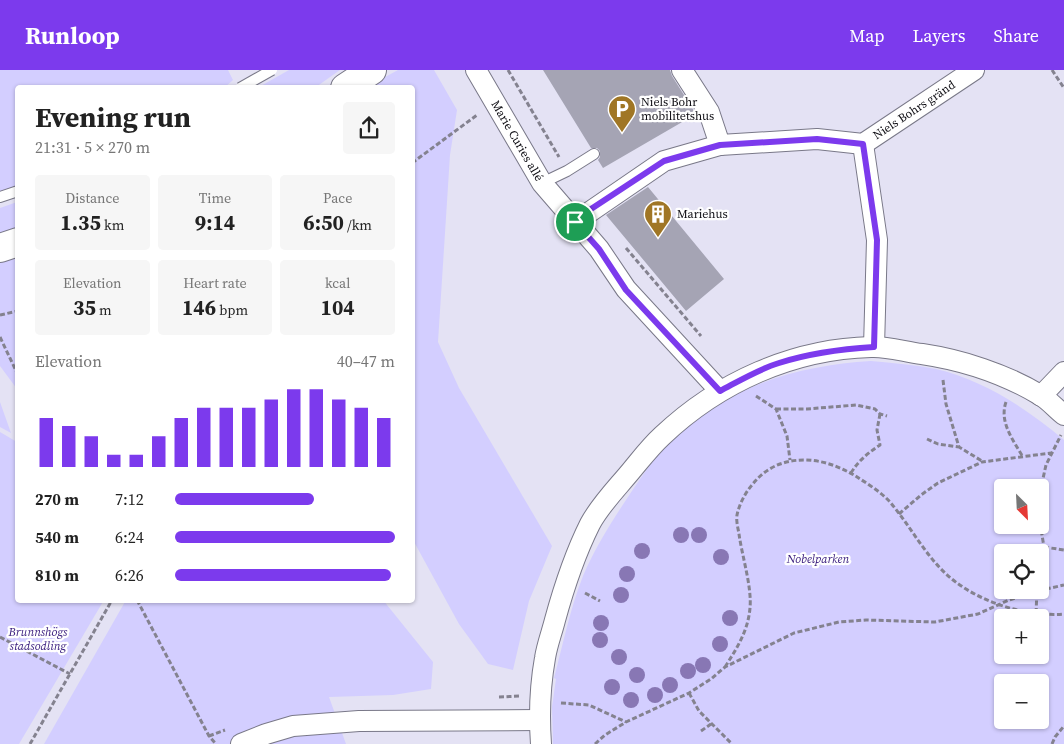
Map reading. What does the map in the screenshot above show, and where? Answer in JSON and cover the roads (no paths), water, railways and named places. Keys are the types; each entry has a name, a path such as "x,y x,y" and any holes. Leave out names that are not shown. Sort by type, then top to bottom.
{"main road":[{"path":"350,85 372,70"},
{"path":"0,248 15,243"}],"street":[{"name":"Marie Curies allé","path":"476,70 542,183 599,249 626,290 720,391"},
{"path":"682,70 709,112 720,145"},
{"name":"Niels Bohrs gränd","path":"575,222 591,209 664,161 720,145 817,139 863,144 974,70"},
{"path":"863,144 877,240 874,347"},
{"path":"541,744 540,712 545,658 558,606 575,558 591,522 609,497 661,436 720,391 747,376 778,363 844,348 874,347 940,357 967,364 1012,381 1041,396 1064,415"},
{"path":"1041,396 1064,372"},
{"path":"241,744 293,726 540,712"}],"lane":[{"path":"245,85 272,70"},
{"path":"542,183 567,171 594,154"},
{"path":"0,198 15,192"}],"place":[{"name":"Niels Bohr mobilitetshus","path":"622,133"},
{"name":"Mariehus","path":"658,238"}],"park label":[{"name":"Nobelparken","path":"818,559"},
{"name":"Brunnshögs stadsodling","path":"38,639"}]}
